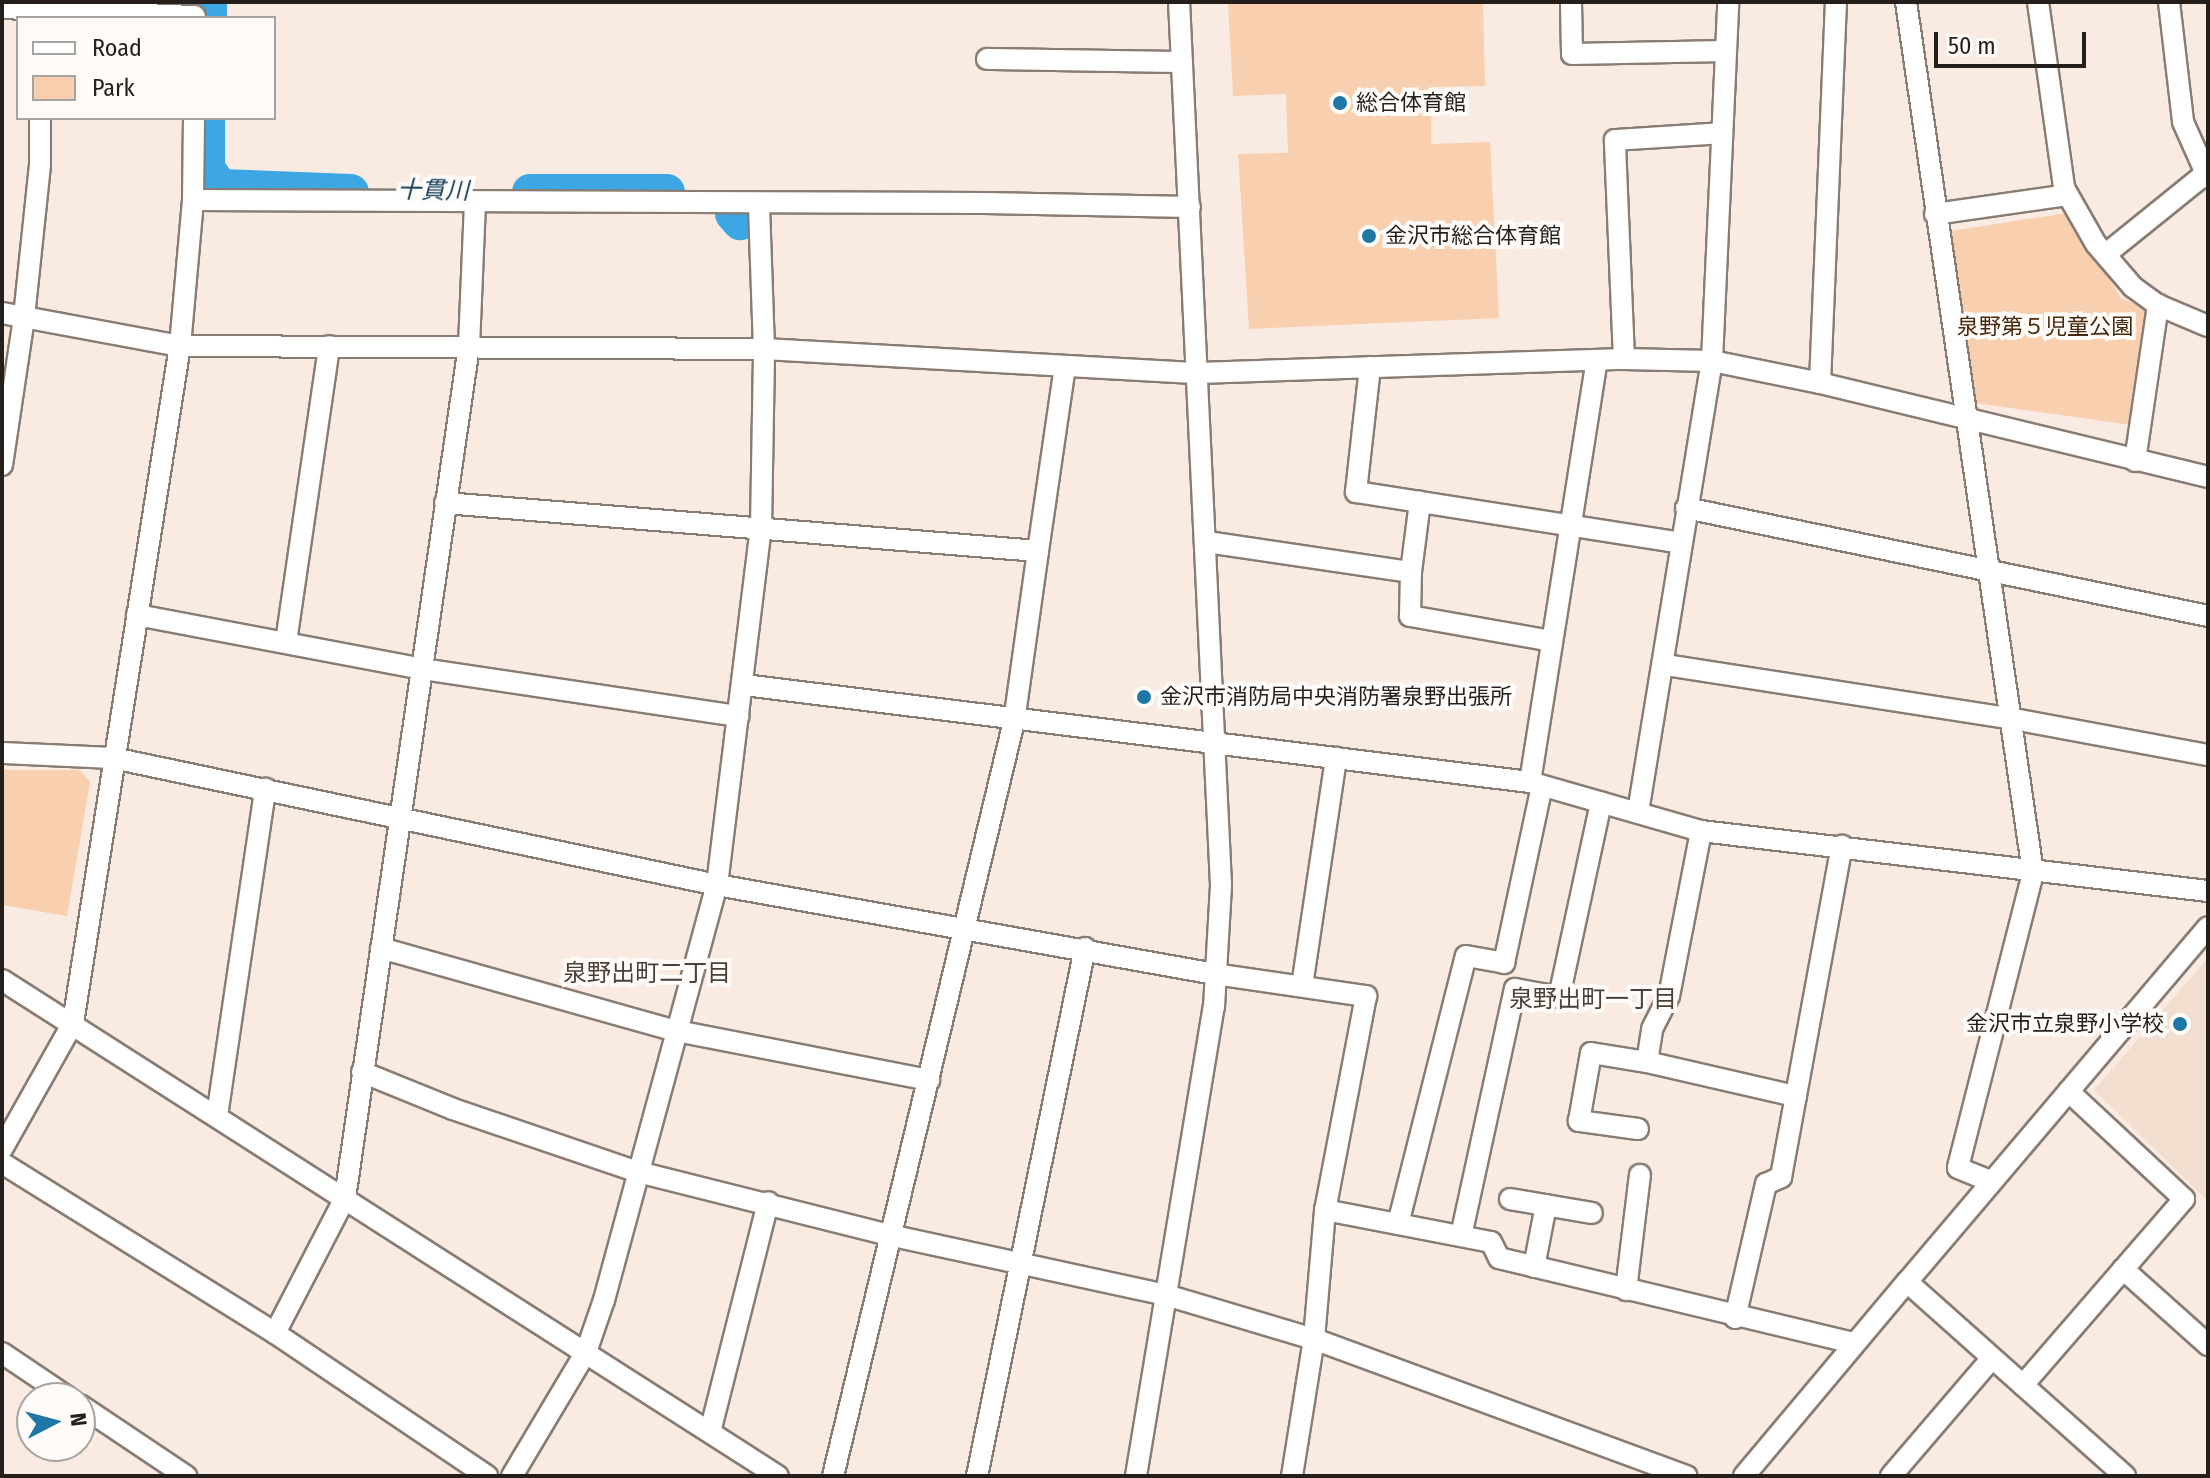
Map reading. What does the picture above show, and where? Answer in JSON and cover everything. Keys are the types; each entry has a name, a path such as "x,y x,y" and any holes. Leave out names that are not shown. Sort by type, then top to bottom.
{"street":[{"path":"1136,1476 1214,1007 1221,885 1179,2"},
{"path":"1571,2 1572,54 1725,51"},
{"path":"1638,812 1665,665 1686,508 1712,361 1728,2"},
{"path":"1820,383 1836,2"},
{"path":"1906,2 2033,873 1958,1168 1991,1181"},
{"path":"2038,2 2064,188 2106,254 2133,287 2158,305 2208,326"},
{"path":"2106,254 2206,177 2183,122 2169,2"},
{"path":"2,8 195,12"},
{"path":"987,59 1182,62"},
{"path":"2,465 24,317 40,165 40,120"},
{"path":"2,1149 73,1023 180,346 193,200 194,120"},
{"path":"1624,359 1615,140 1722,133"},
{"path":"1935,214 2068,195"},
{"path":"193,200 985,203 1190,207"},
{"path":"275,1333 345,1198 469,346 475,202"},
{"path":"512,1476 586,1352 604,1300 717,885 744,685 761,527 764,349 759,204"},
{"path":"2135,461 2158,305"},
{"path":"2,313 180,346 764,349 1198,373 1624,359 1712,361 1820,383 2208,477"},
{"path":"286,642 329,346"},
{"path":"1461,1236 1515,989 1504,963 1536,784 1552,641 1597,360"},
{"path":"833,1476 1014,721 1065,367"},
{"path":"1370,367 1356,492 1681,543"},
{"path":"1420,502 1411,572 1410,616 1552,641"},
{"path":"445,503 1038,551"},
{"path":"1686,508 2208,616"},
{"path":"1207,542 1411,572"},
{"path":"137,615 423,669 739,716"},
{"path":"1665,665 2008,718 2208,755"},
{"path":"744,685 1536,784 1701,831 1842,846 2033,873 2208,891"},
{"path":"2,753 113,758 401,816 717,885 964,930 1085,948 1215,974 1366,996 1325,1210 1314,1339 1292,1476"},
{"path":"1302,986 1336,758"},
{"path":"217,1116 265,789"},
{"path":"1515,989 1559,997 1601,802"},
{"path":"1647,1062 1652,1029 1669,996 1701,831"},
{"path":"1735,1318 1766,1184 1781,1177 1842,846"},
{"path":"1744,1476 2208,927"},
{"path":"381,948 677,1031 929,1080"},
{"path":"977,1476 1085,948"},
{"path":"1398,1224 1466,956 1504,963"},
{"path":"2,980 778,1476"},
{"path":"1638,1129 1579,1121 1591,1053 1647,1062 1796,1096"},
{"path":"362,1072 453,1109 638,1172 768,1202 889,1235 1166,1295 1314,1339 1687,1476"},
{"path":"2023,1385 2184,1199 2068,1091"},
{"path":"2,1163 275,1333 487,1476"},
{"path":"1626,1290 1640,1175"},
{"path":"1510,1199 1592,1213"},
{"path":"710,1432 768,1202"},
{"path":"1534,1267 1546,1205"},
{"path":"1325,1210 1491,1242 1499,1258 1735,1318 1854,1343"},
{"path":"2123,1269 2208,1345"},
{"path":"1907,1282 2125,1476"},
{"path":"2,1353 45,1382"},
{"path":"1903,1472 1992,1358"},
{"path":"96,1416 183,1475"}],"shaded area":[{"name":"金沢市立泉野小学校","path":"2208,958 2208,1201 2094,1090"}],"green space":[{"name":"金沢市総合体育館","path":"1228,2 1483,2 1485,86 1432,87 1431,144 1490,142 1499,318 1249,329 1238,154 1288,153 1286,94 1233,96"},
{"name":"泉野第５児童公園","path":"2067,213 2121,298 2148,310 2131,425 1975,403 1951,231"},
{"path":"2,770 80,770 90,782 67,916 2,905"}],"waterway":[{"name":"十貫川","path":"209,2 209,16"},
{"name":"十貫川","path":"207,120 207,168 220,187 351,192"},
{"name":"十貫川","path":"530,192 667,192"},
{"name":"十貫川","path":"733,214 740,222"}],"place":[{"name":"総合体育館","path":"1340,103"},
{"name":"金沢市総合体育館","path":"1369,236"},
{"name":"金沢市消防局中央消防署泉野出張所","path":"1144,697"},
{"name":"金沢市立泉野小学校","path":"2180,1024"}],"district":[{"name":"泉野出町二丁目","path":"647,974"},
{"name":"泉野出町一丁目","path":"1593,1000"}]}
